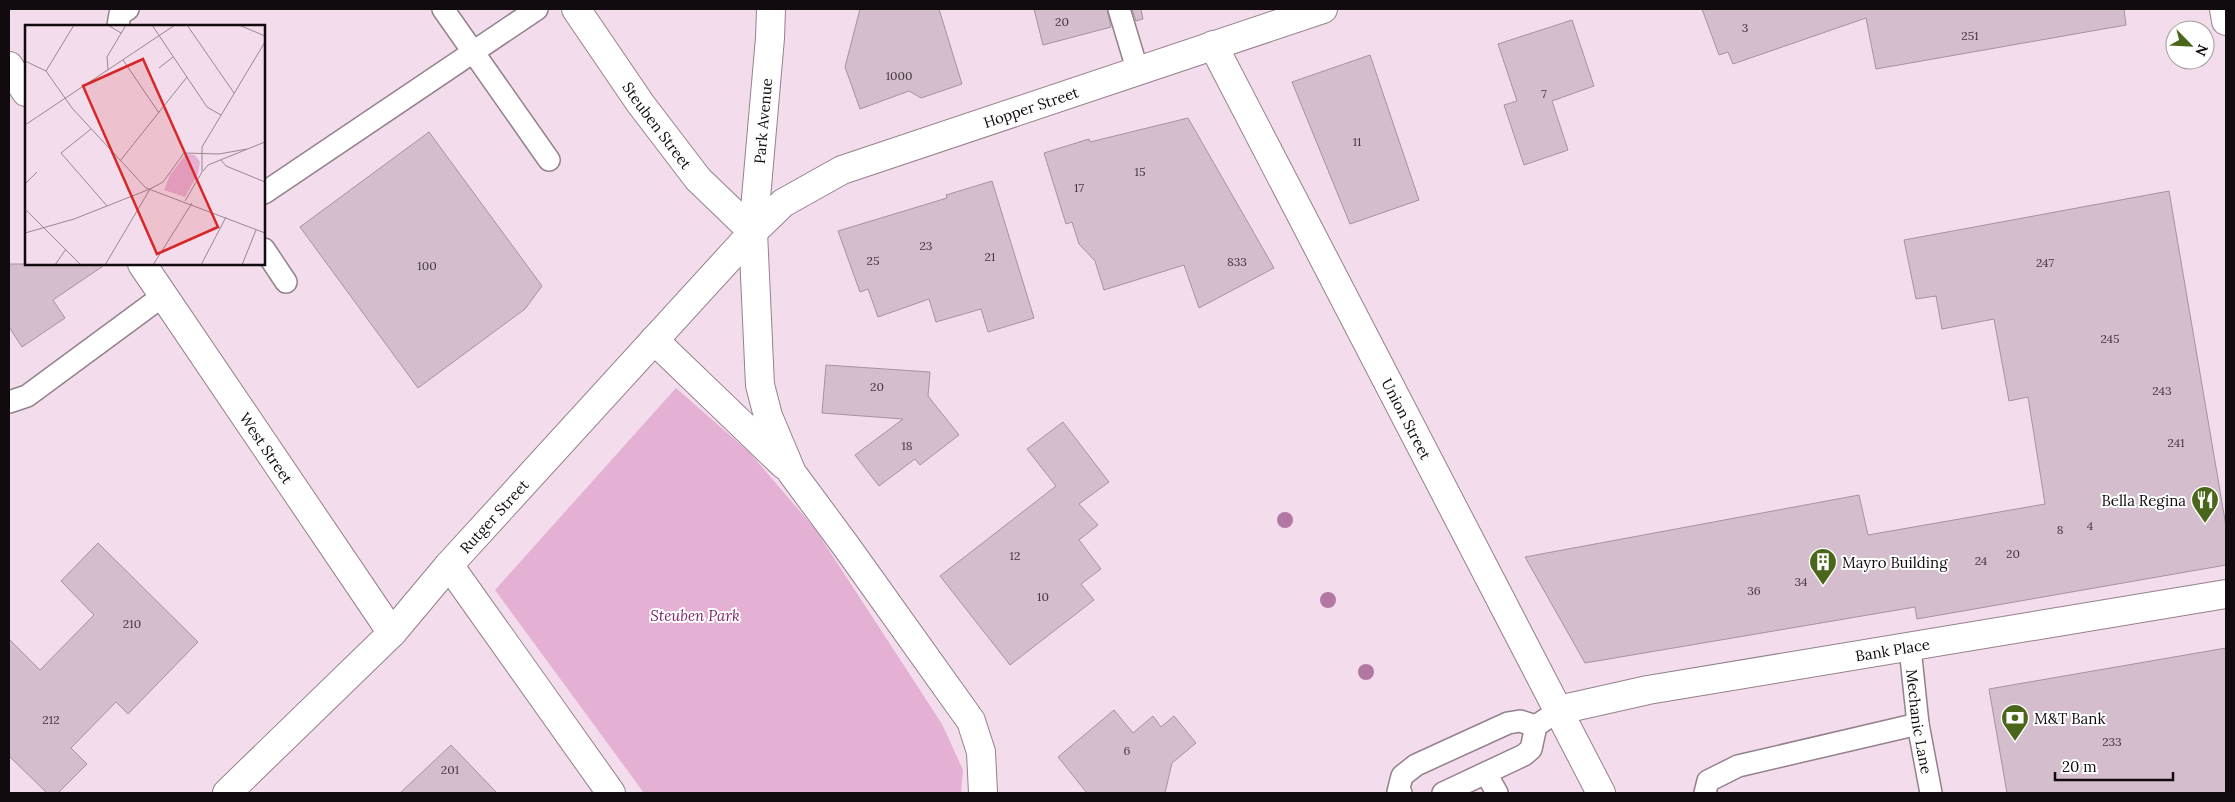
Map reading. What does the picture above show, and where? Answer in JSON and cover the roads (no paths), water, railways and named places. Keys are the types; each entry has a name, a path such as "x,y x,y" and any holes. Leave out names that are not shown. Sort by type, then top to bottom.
{"street":[{"name":"Steuben Street","path":"576,9 640,103 698,179 753,232"},
{"name":"Park Avenue","path":"753,232 771,9"},
{"name":"Hopper Street","path":"753,232 783,203 842,170 1322,9"},
{"path":"2224,9 2226,21"},
{"name":"Union Street","path":"1214,45 1559,710 1600,793"},
{"path":"9,66 25,90"},
{"name":"Rutger Street","path":"227,793 392,633 449,565 753,232"},
{"path":"753,232 760,385 768,416 792,474"},
{"name":"West Street","path":"150,267 164,296 392,633"},
{"path":"654,340 792,474 852,554 971,721 981,752 983,793"},
{"path":"449,565 611,793"},
{"name":"Bank Place","path":"1559,710 1648,690 2226,594"}],"lane":[{"path":"118,25 120,14 128,9"},
{"path":"444,9 550,160"},
{"path":"265,193 538,9"},
{"path":"1119,9 1138,72"},
{"path":"265,250 286,282"},
{"path":"9,402 28,396 164,296"},
{"name":"Mechanic Lane","path":"1910,648 1918,724 1931,793"},
{"path":"1443,793 1524,755 1531,749 1536,726 1559,710"},
{"path":"1398,793 1402,776 1416,765 1508,723 1520,720 1536,726"},
{"path":"1705,793 1708,780 1738,766 1918,724"},
{"path":"1486,773 1497,793"}],"place":[{"name":"Bella Regina","path":"2205,524"},
{"name":"Mayro Building","path":"1823,586"},
{"name":"M&T Bank","path":"2015,742"}],"park label":[{"name":"Steuben Park","path":"695,615"}]}
